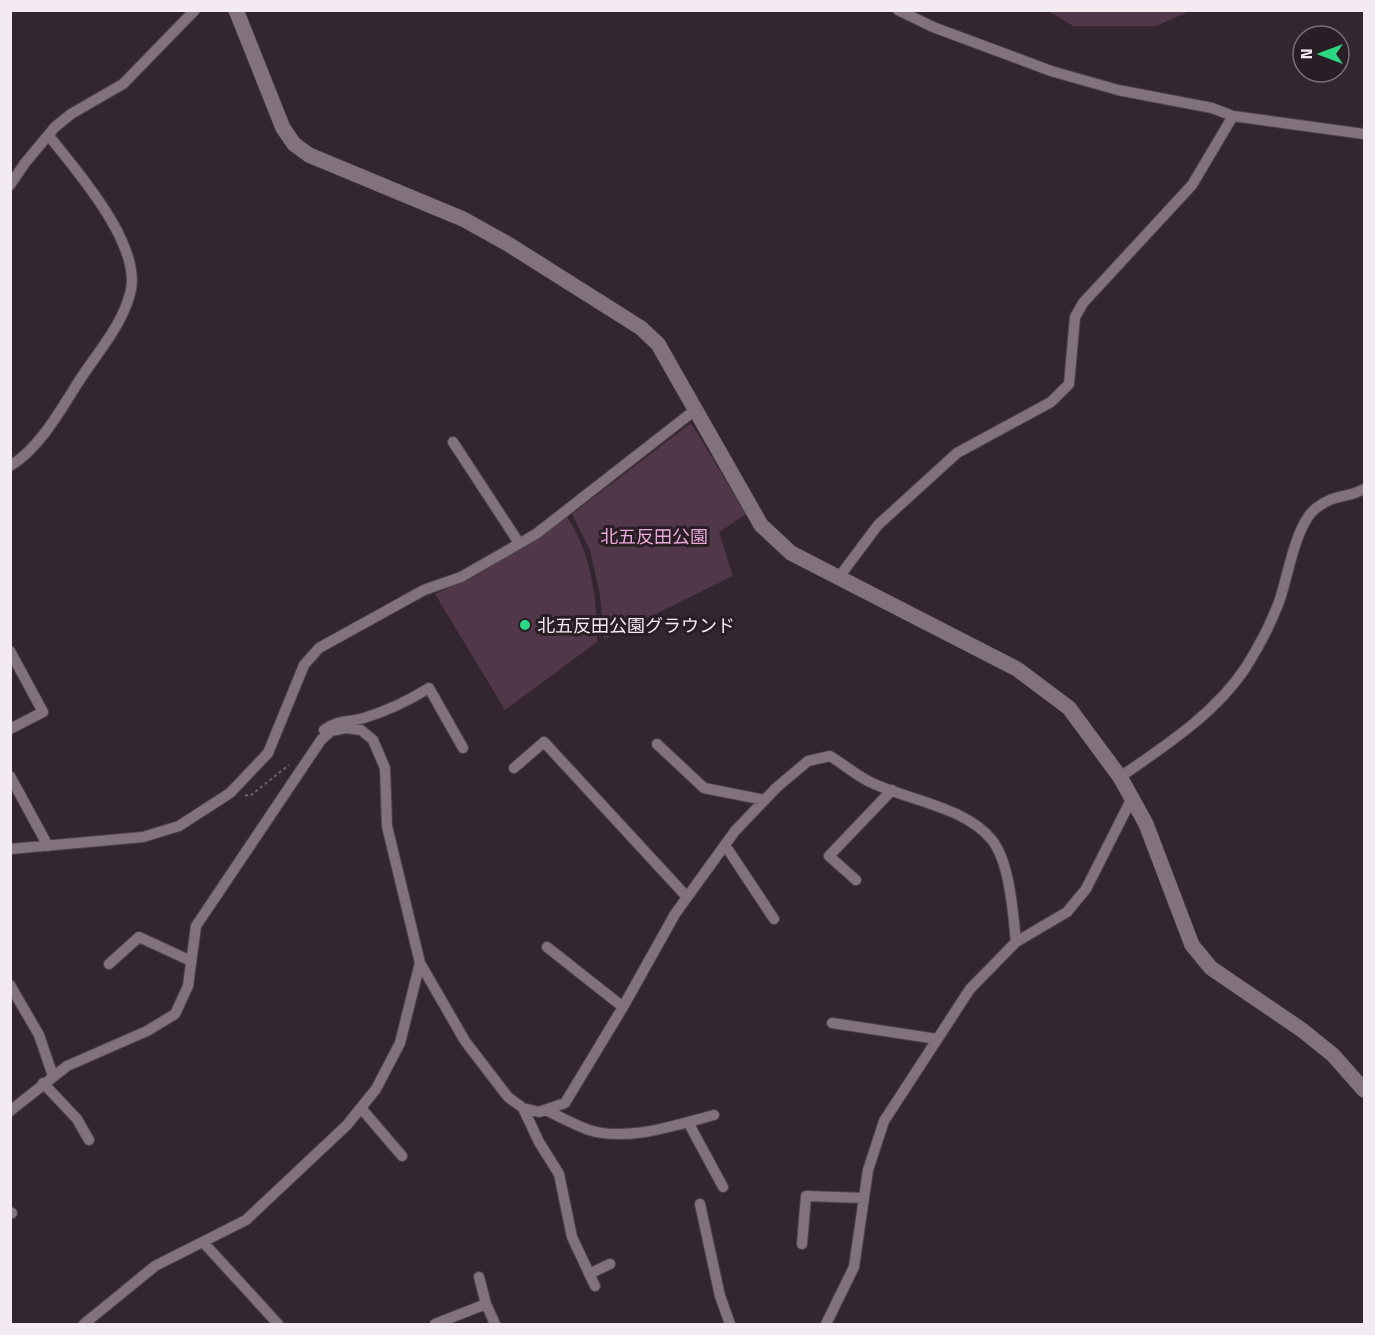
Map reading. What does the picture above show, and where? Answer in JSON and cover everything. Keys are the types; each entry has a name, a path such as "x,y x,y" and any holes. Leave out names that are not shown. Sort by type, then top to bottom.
{"street":[{"path":"10,185 25,163 71,114 123,84 195,10"},
{"path":"236,10 283,128 294,144 322,161 463,219 626,317 658,344 761,525 792,553 1017,669 1043,686 1069,708 1120,777 1146,824 1192,945 1211,968 1302,1030 1332,1055 1365,1089"},
{"path":"898,10 933,27 1051,71 1118,90 1212,108 1233,116 1365,134"},
{"path":"839,577 878,525 957,453 1051,402 1069,384 1076,317 1083,303 1192,185 1233,116"},
{"path":"10,466 42,435 67,400 116,327 131,293 130,263 113,222 86,182 49,136"},
{"path":"11,850 143,837 179,826 230,793 268,753 304,665 320,648 424,590 461,577 536,534 695,410"},
{"path":"453,442 519,543"},
{"path":"1120,777 1173,740 1232,687 1247,665 1278,603 1301,531 1313,511 1333,496 1365,489"},
{"path":"10,651 43,712 10,729"},
{"path":"325,736 324,730 338,721 360,719 399,706 429,688 463,748"},
{"path":"10,1111 67,1066 147,1031 175,1014 188,986 196,926 325,736 331,731 346,728 361,730 373,740 385,768 387,826 420,963 465,1041 508,1097 523,1108 539,1142 560,1174 572,1237 594,1286"},
{"path":"514,768 544,742 687,897"},
{"path":"657,744 705,788 765,800"},
{"path":"546,1110 565,1103 573,1092 675,914 725,845 765,800 808,761 830,756 869,782 973,824 992,840 1002,864 1009,891 1016,942"},
{"path":"10,776 48,846"},
{"path":"856,880 829,856 892,790"},
{"path":"826,1324 854,1267 868,1170 884,1121 970,989 1016,942 1066,912 1086,889 1132,798"},
{"path":"725,845 774,919"},
{"path":"109,964 139,937 191,961"},
{"path":"547,947 623,1007"},
{"path":"84,1324 155,1266 246,1220 313,1160 376,1089 400,1043 420,963"},
{"path":"10,985 39,1035 53,1076"},
{"path":"832,1023 937,1039"},
{"path":"43,1083 77,1119 89,1140"},
{"path":"361,1108 402,1156"},
{"path":"523,1108 546,1110 590,1130 617,1135 714,1115"},
{"path":"688,1122 723,1187"},
{"path":"802,1244 806,1196 864,1198"},
{"path":"700,1204 720,1296 730,1324"},
{"path":"203,1242 278,1324"},
{"path":"589,1274 610,1264"},
{"path":"479,1277 486,1304 495,1324"},
{"path":"435,1324 486,1304"}],"path":[{"path":"230,793 250,796 294,761"}],"green space":[{"path":"1048,11 1190,11 1156,26 1073,26"},
{"name":"北五反田公園","path":"691,423 746,514 719,532 733,576 604,639 600,595 590,550 572,514"},
{"name":"北五反田公園グラウンド","path":"567,517 582,546 591,577 596,609 597,642 505,710 435,594 476,576"}],"place":[{"name":"北五反田公園グラウンド","path":"525,625"}]}
